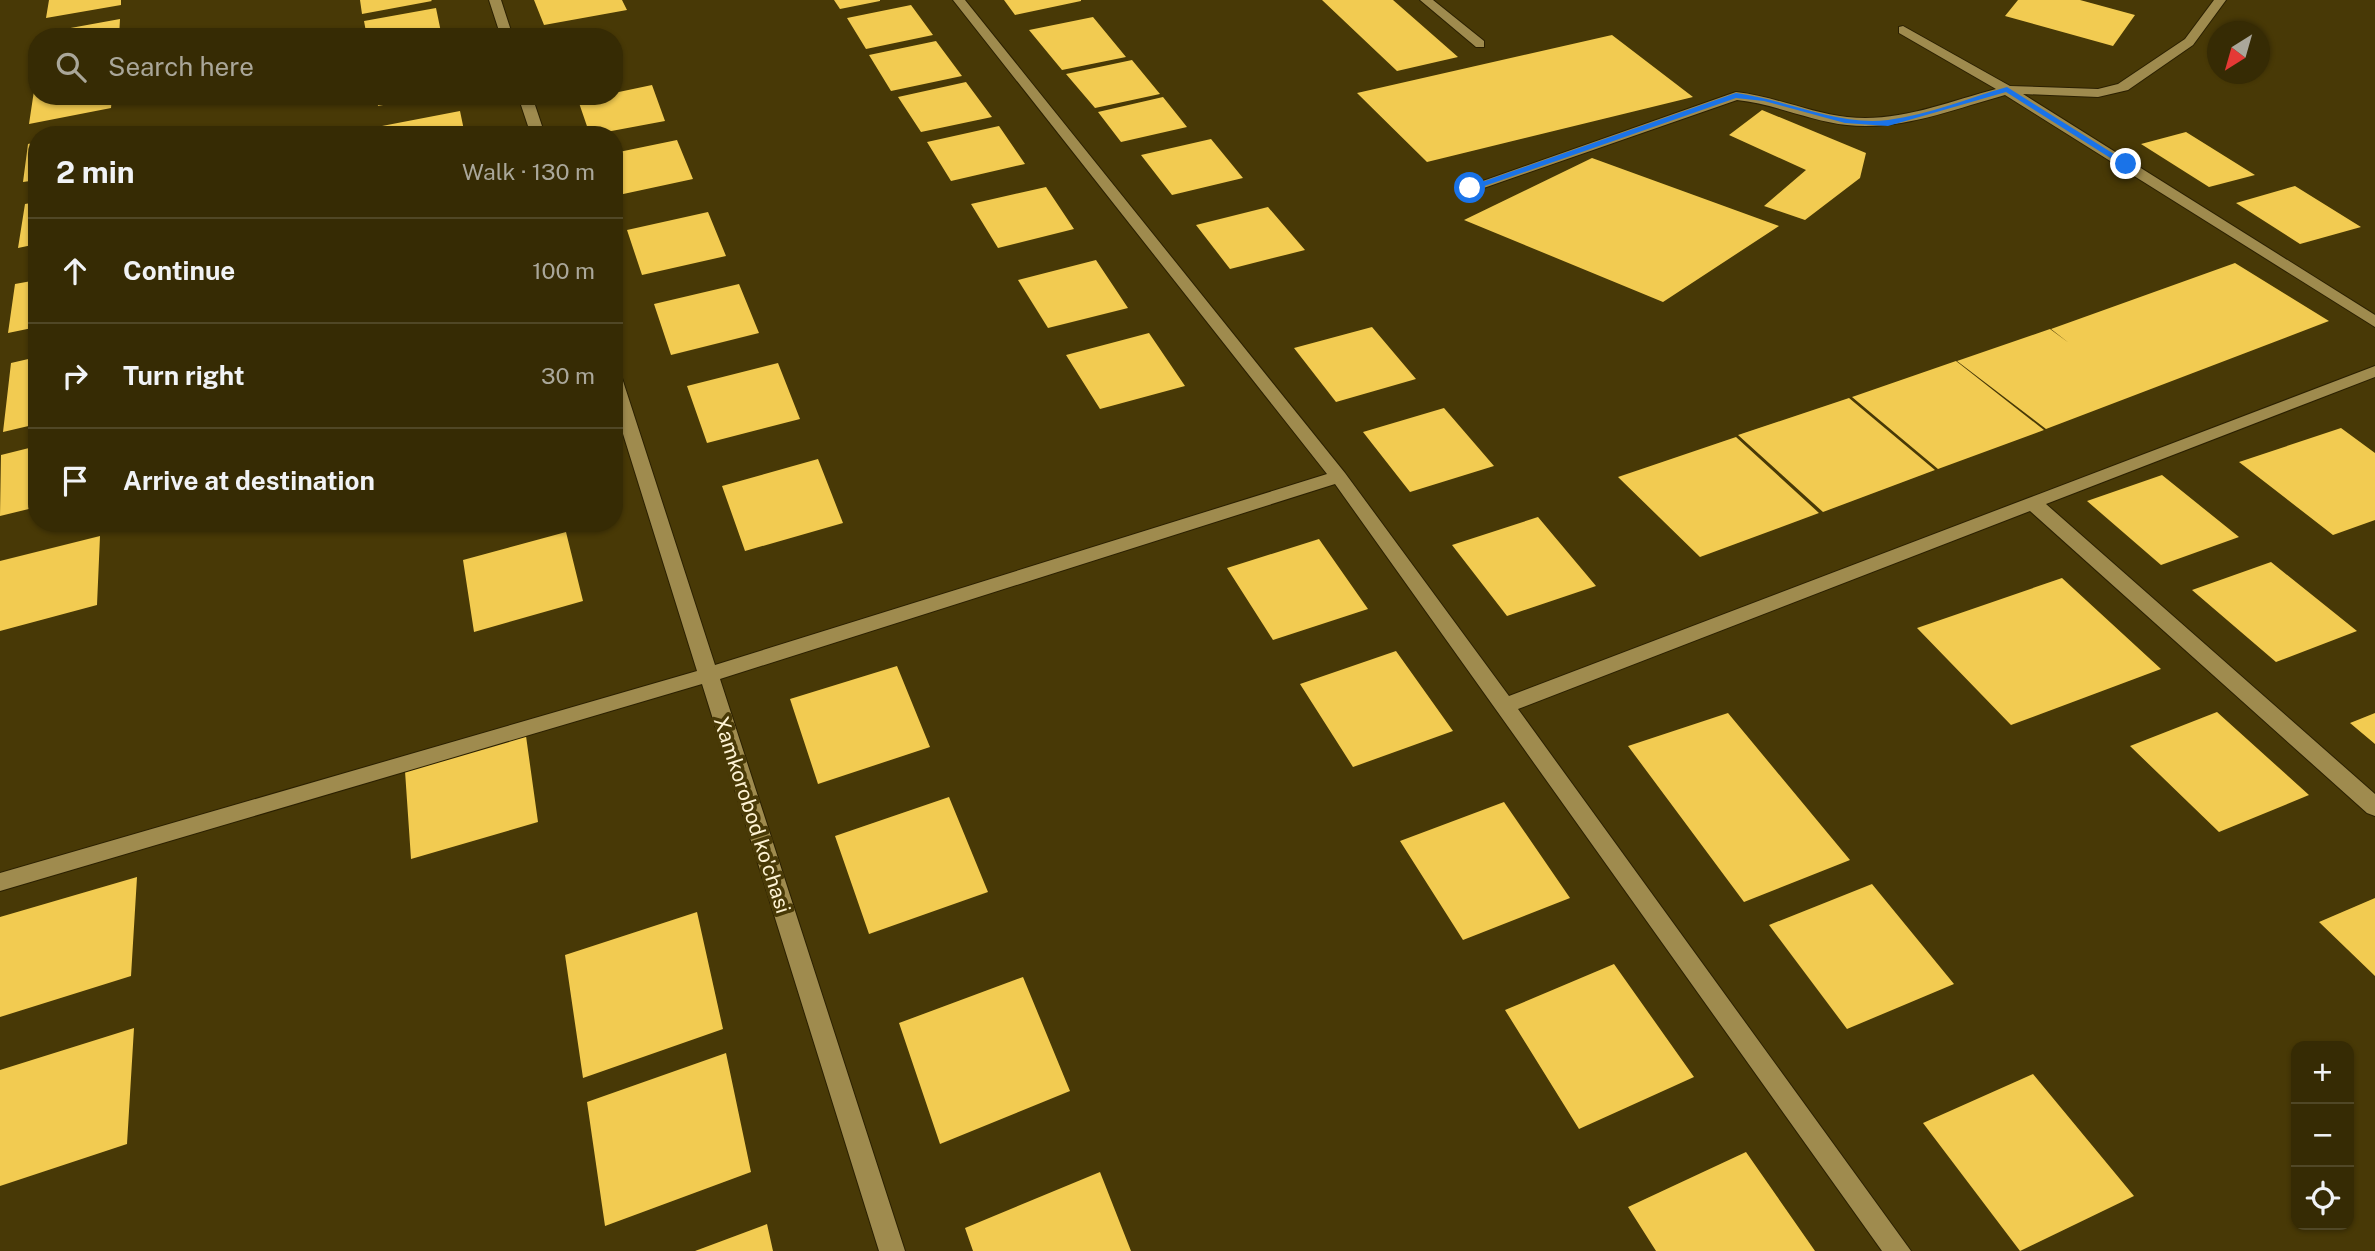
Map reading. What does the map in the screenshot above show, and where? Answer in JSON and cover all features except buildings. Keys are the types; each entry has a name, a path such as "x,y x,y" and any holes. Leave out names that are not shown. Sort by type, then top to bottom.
{"street":[{"path":"495,0 504,28"},
{"path":"959,0 1339,477 1898,1251"},
{"path":"1426,0 1480,44"},
{"path":"1470,188 1736,96 1765,99 1845,121 1888,123 2007,90 2098,93 2123,87 2189,42 2220,0"},
{"path":"1903,30 2007,90 2375,322"},
{"path":"528,105 534,126"},
{"path":"1505,706 2375,371"},
{"name":"Xamkorobod ko'chasi","path":"623,406 892,1251"},
{"path":"0,882 708,675 1339,477"},
{"path":"2032,502 2375,807"}],"route":[{"path":"1470,188 1736,96 1765,99 1845,121 1888,123 2007,90 2126,164"}]}
